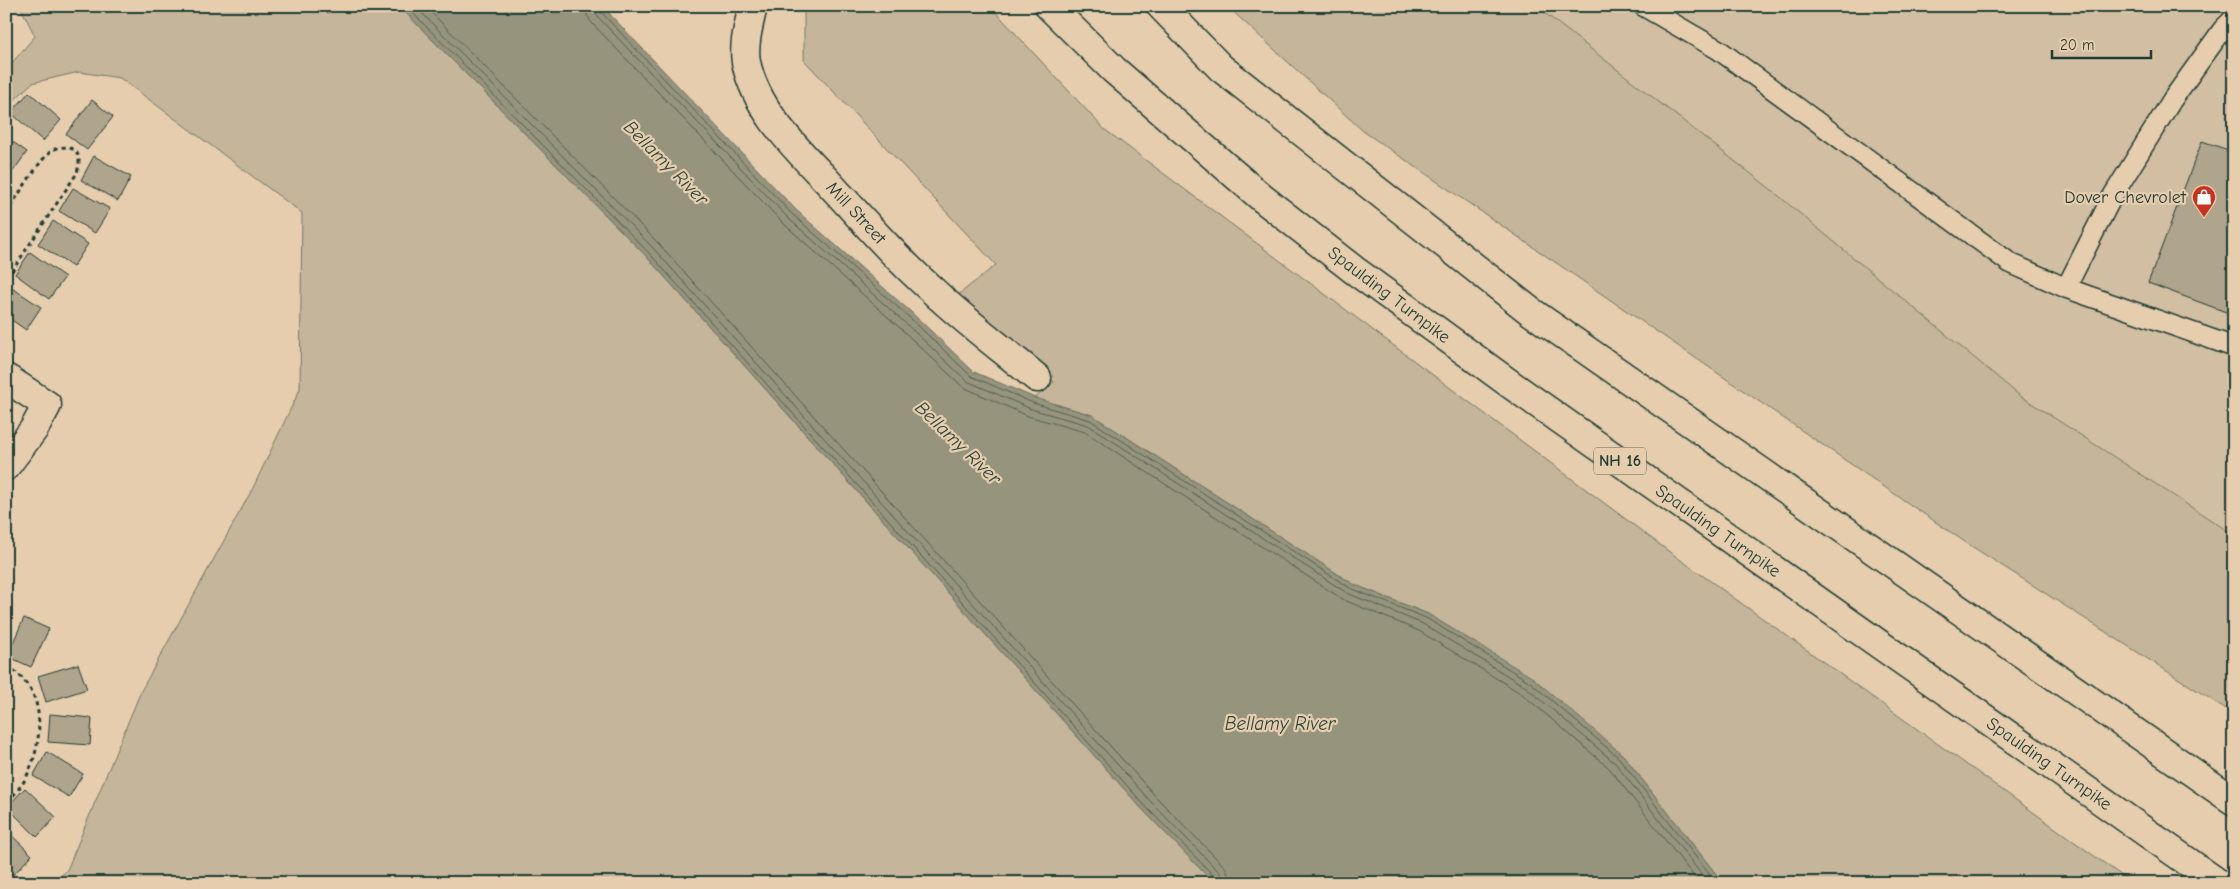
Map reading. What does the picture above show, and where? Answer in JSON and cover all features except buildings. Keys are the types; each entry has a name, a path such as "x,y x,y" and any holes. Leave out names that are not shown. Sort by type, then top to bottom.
{"main road":[{"name":"Mill Street","path":"753,6 746,40 746,62 755,89 770,115 802,154 878,236 932,290 1037,378"},
{"name":"Spaulding Turnpike","path":"1048,6 1114,70 1262,198 1354,270 1513,386 2218,883"},
{"path":"1161,6 1221,68 1530,311 2234,801"},
{"path":"6,378 47,404 34,429 6,466"}],"lane":[{"path":"1643,6 1719,50 2010,263 2066,288 2234,347"},
{"path":"2066,288 2112,198 2172,100 2223,29 2234,18"}],"path":[{"path":"6,213 47,154 61,148 72,148 77,153 80,161 77,173 6,280"},
{"path":"6,668 13,669 21,676 33,693 39,718 37,749 24,782 6,804"}],"shaded area":[{"path":"20,6 399,6 646,256 1144,811 1214,883 53,883 67,870 141,691 253,488 300,389 302,213 120,78 79,72 32,83 6,108 6,70 35,36"},
{"path":"804,6 990,6 1104,129 1667,550 2132,883 1723,883 1623,755 1428,614 1353,584 1092,415 1035,398 1054,382 958,295 996,265 804,60"},
{"path":"1227,6 1537,7 1768,187 2019,395 2234,535 2234,714 1965,542 1363,131"},
{"path":"1534,6 2234,6 2234,535 2019,395"}],"water":[{"name":"Bellamy River","path":"399,6 602,6 796,210 912,313 974,372 1035,398 1092,415 1353,584 1428,614 1533,678 1623,755 1723,883 1214,883 1144,811 646,256"}],"place":[{"name":"Dover Chevrolet","path":"2204,218"}]}
